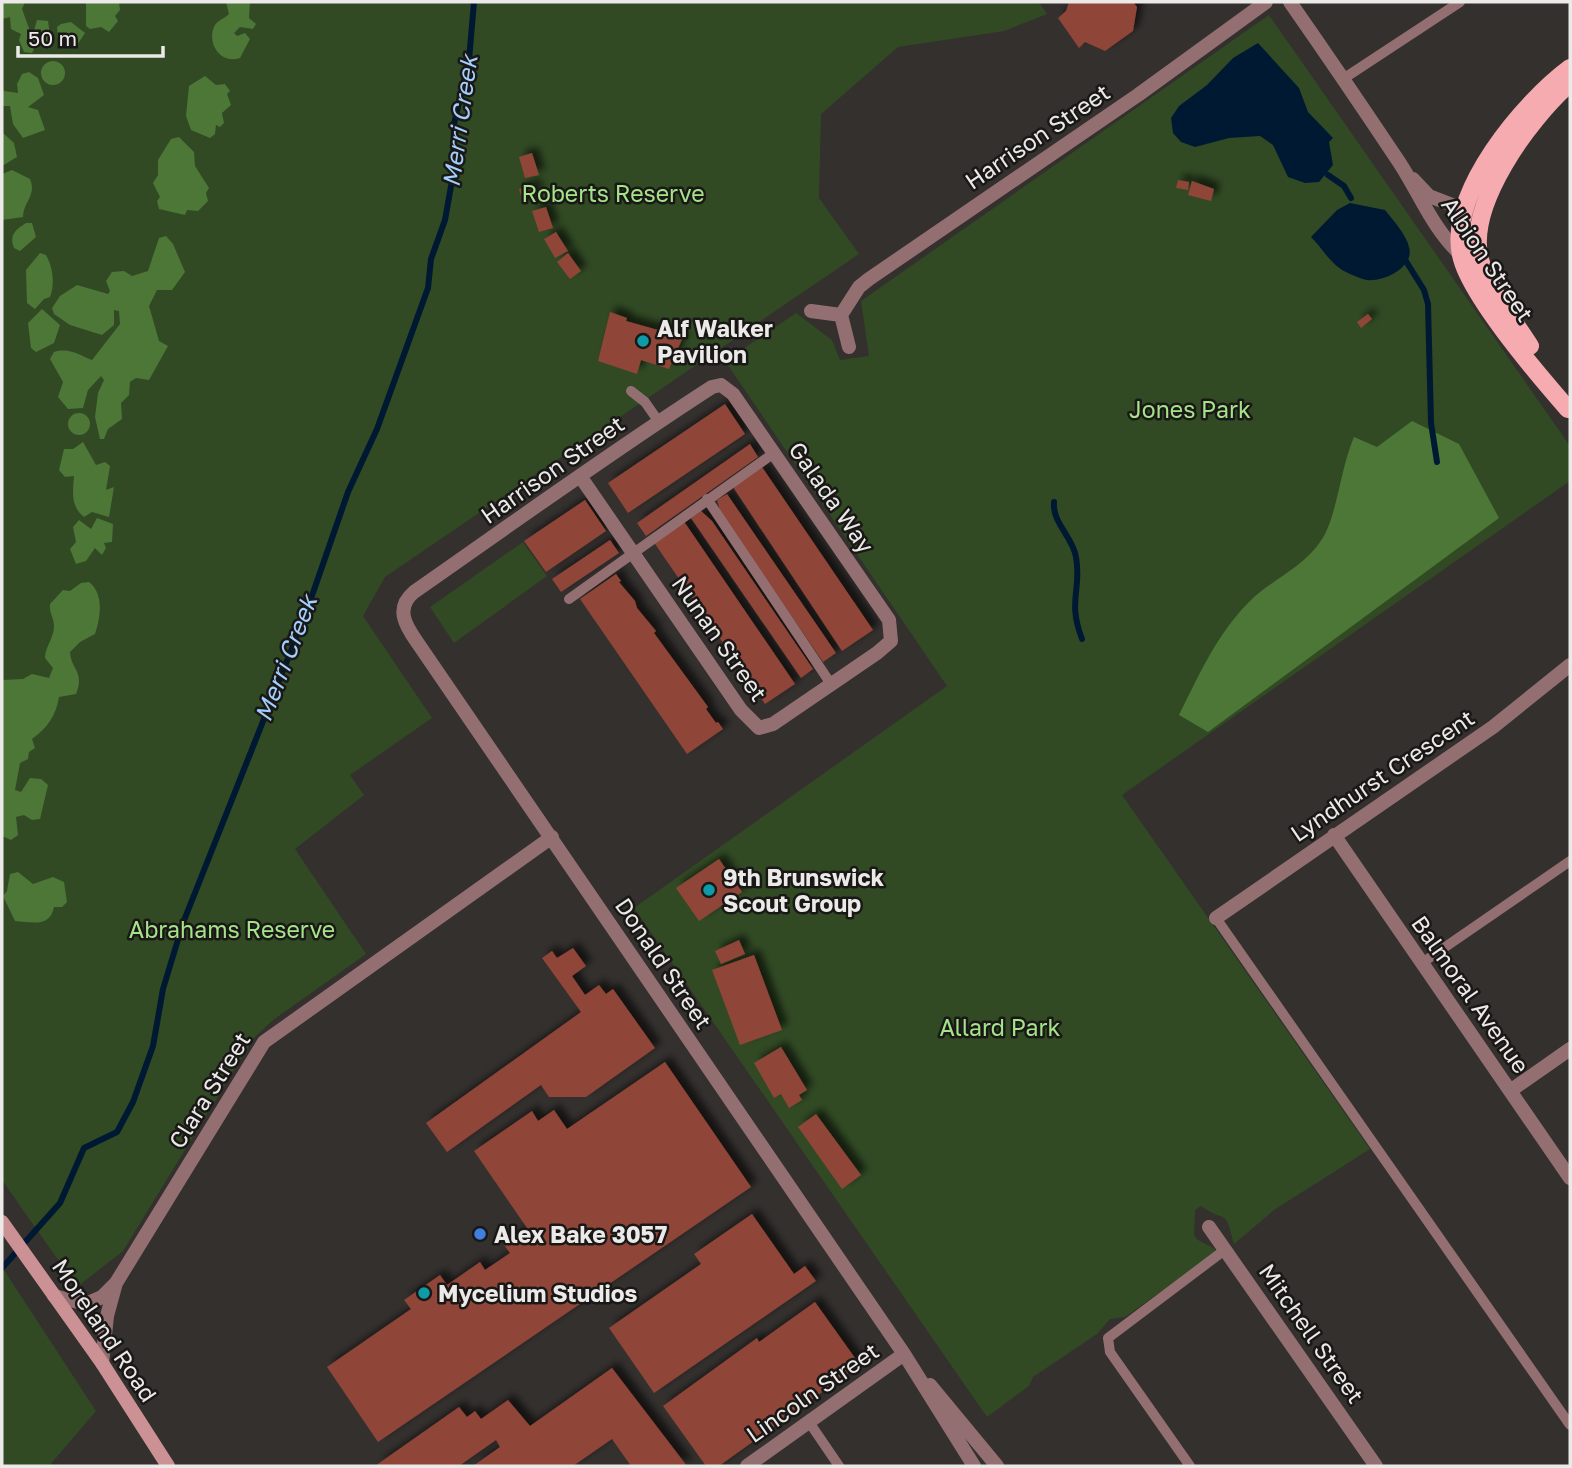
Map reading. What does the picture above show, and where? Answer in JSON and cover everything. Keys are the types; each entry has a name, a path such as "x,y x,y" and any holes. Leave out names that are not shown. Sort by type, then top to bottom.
{"main road":[{"path":"1461,255 1492,154 1549,85 1570,68"},
{"path":"1473,212 1541,113 1570,83"},
{"name":"Albion Street","path":"1473,212 1478,247 1487,276 1569,411"},
{"name":"Albion Street","path":"1461,255 1480,293 1531,365 1569,411"},
{"name":"Moreland Road","path":"2,1222 102,1363 168,1466"}],"street":[{"name":"Harrison Street","path":"841,315 859,287 869,279 1138,95 1266,2"},
{"name":"Albion Street","path":"1290,2 1401,165 1426,214 1461,255"},
{"name":"Albion Street","path":"1401,165 1429,196 1473,212"},
{"path":"811,310 841,315 849,347"},
{"name":"Harrison Street","path":"410,594 659,422 712,387 721,385"},
{"name":"Galada Way","path":"721,385 733,394 890,620 891,641"},
{"name":"Nunan Street","path":"580,476 741,710 760,728 773,724 891,641"},
{"name":"Donald Street","path":"410,594 403,607 408,629 904,1354 974,1466"},
{"name":"Lyndhurst Crescent","path":"1216,918 1493,727 1570,668"},
{"name":"Balmoral Avenue","path":"1334,835 1570,1178"},
{"name":"Clara Street","path":"51,1292 86,1304 102,1297 116,1283 264,1042 551,837"},
{"path":"1510,1091 1570,1049"},
{"name":"Mitchell Street","path":"1209,1227 1376,1466"},
{"name":"Clara Street","path":"102,1363 107,1316 116,1283"},
{"name":"Donald Street","path":"904,1354 997,1466"},
{"name":"Lincoln Street","path":"747,1466 904,1354"}],"lane":[{"path":"1343,79 1460,2"},
{"path":"631,391 645,402 659,422"},
{"path":"569,599 635,555 651,539 774,453"},
{"path":"707,499 831,684"},
{"path":"1422,963 1570,860"},
{"path":"1216,918 1570,1426"},
{"path":"1190,1466 1110,1352 1108,1338 1226,1249"},
{"path":"809,1422 839,1466"}],"green space":[{"path":"2,2 1039,2 1047,14 1004,31 898,47 821,114 819,198 859,254 385,577 363,616 432,718 350,775 364,795 295,849 366,954 273,1020 253,1039 123,1251 77,1287 2,1180"},
{"path":"2,2 25,2 22,9 30,31 34,31 37,20 48,21 51,43 46,46 37,43 32,53 24,52 19,40 21,34 11,29 10,17 2,19"},
{"path":"86,2 119,2 120,10 115,16 118,21 109,32 101,27 90,29 86,26"},
{"path":"226,2 250,2 249,18 256,24 253,29 240,27 234,33 237,36 245,33 250,39 240,58 220,55 213,44 215,25 229,14"},
{"path":"1269,15 1570,446 1570,481 1122,795 1370,1149 1274,1210 1234,1244 1229,1225 1224,1218 1201,1206 1195,1210 1194,1235 1217,1252 1125,1317 1110,1319 1097,1334 1033,1377 1029,1386 987,1417 634,908 947,686 725,361 796,313 832,340 840,360 869,356 861,301"},
{"path":"71,22 85,33 77,45 69,47 58,41 57,27"},
{"path":"53,61 64,68 65,73 58,84 53,85 42,78 41,73 48,62"},
{"path":"29,72 38,78 44,95 28,107 38,110 45,130 23,138 13,124 10,106 2,106 2,86 4,91 18,93 17,84 22,74"},
{"path":"205,76 216,85 225,84 230,91 227,94 231,105 222,113 224,123 220,127 216,125 215,134 210,138 191,130 186,116 189,86"},
{"path":"3,133 14,143 17,157 2,166"},
{"path":"179,137 194,152 195,166 209,188 206,193 208,201 198,211 187,210 185,215 159,209 157,201 160,197 153,183 158,175 158,160 171,139"},
{"path":"12,170 30,179 31,195 23,217 2,220 2,174"},
{"path":"26,223 32,223 36,237 20,251 14,248 13,236"},
{"path":"166,236 173,244 185,272 172,290 157,290 149,306 159,341 168,346 149,380 136,378 130,382 129,395 121,403 122,419 108,429 104,439 100,439 95,417 98,393 104,380 101,376 88,390 83,408 68,409 58,397 63,382 50,359 54,352 64,350 92,360 120,324 119,311 114,310 114,325 102,335 70,325 54,314 52,308 60,296 77,285 108,294 110,291 106,281 112,272 124,271 132,276 148,271 159,238"},
{"path":"40,253 46,255 50,265 52,287 50,297 44,299 35,309 27,303 26,270"},
{"path":"42,309 60,325 54,343 36,352 31,348 28,323"},
{"path":"79,413 87,416 90,424 87,432 79,435 71,432 68,424 71,416"},
{"path":"1412,421 1459,444 1499,518 1208,732 1179,715 1210,656 1238,614 1258,594 1309,555 1325,534 1354,437 1377,447"},
{"path":"83,442 96,465 105,462 110,466 106,490 114,487 109,517 92,512 84,517 74,503 74,476 65,477 59,470 64,449 73,449"},
{"path":"97,518 113,524 112,542 104,543 106,548 102,555 95,548 86,561 76,564 70,549 76,542 73,527 79,520 91,529"},
{"path":"523,542 547,576 454,643 430,607"},
{"path":"89,582 97,593 100,613 95,634 80,642 70,652 79,680 76,694 59,697 50,721 32,739 35,748 29,752 28,759 20,763 15,790 21,792 30,778 41,779 48,785 40,819 32,820 24,815 16,817 18,835 11,840 2,836 2,680 23,679 32,674 49,678 53,668 45,654 54,626 50,604 63,590 70,591 81,583"},
{"path":"18,872 33,884 53,877 64,882 67,902 62,907 54,907 52,914 44,921 15,921 3,896 7,891 10,874"},
{"path":"2,1267 96,1411 49,1466 2,1466"}],"water":[{"path":"1258,43 1299,88 1308,112 1333,138 1329,142 1333,165 1319,182 1305,183 1288,177 1273,145 1260,136 1229,138 1195,147 1181,142 1173,133 1171,118 1179,106 1207,85 1233,58"},
{"path":"1350,203 1385,210 1402,232 1410,254 1397,272 1374,280 1356,277 1336,265 1311,237 1337,210"}],"building":[{"path":"1069,2 1133,2 1137,7 1133,31 1105,51 1085,42 1079,48 1058,18 1066,11"},
{"path":"532,153 539,175 525,178 519,157"},
{"path":"1178,180 1189,182 1188,190 1176,188"},
{"path":"1192,181 1214,189 1211,201 1188,195"},
{"path":"535,184 537,195 522,199 519,189"},
{"path":"546,207 553,228 539,232 532,211"},
{"path":"556,232 568,251 555,258 544,239"},
{"path":"568,253 581,271 570,279 557,262"},
{"name":"Alf Walker Pavilion","path":"610,312 627,318 626,321 683,337 669,369 641,360 637,374 598,361"},
{"path":"1368,314 1372,319 1361,328 1357,322"},
{"path":"725,404 745,434 628,513 608,483"},
{"path":"750,444 758,457 646,536 637,523"},
{"path":"762,467 873,630 842,651 733,487"},
{"path":"727,494 836,653 823,662 721,514 717,500"},
{"path":"585,500 606,531 546,572 524,541"},
{"path":"701,511 712,521 813,669 801,678 691,518"},
{"path":"683,520 795,684 765,704 653,541"},
{"path":"610,540 619,553 561,592 552,579"},
{"path":"616,574 637,608 656,631 654,633 708,707 706,709 723,729 687,754 580,599"},
{"name":"9th Brunswick Scout Group","path":"719,859 742,892 699,921 676,888"},
{"path":"739,940 745,954 721,964 715,951"},
{"path":"573,948 586,966 572,976 585,995 599,985 606,994 613,989 655,1048 586,1097 549,1097 541,1085 447,1152 426,1123 581,1012 542,958 552,951 557,958"},
{"path":"754,955 782,1030 740,1045 712,970"},
{"path":"781,1047 807,1090 799,1095 802,1100 789,1108 781,1094 774,1098 754,1063"},
{"path":"665,1062 751,1187 378,1442 327,1367 411,1309 404,1300 440,1275 447,1285 480,1262 485,1270 510,1253 504,1245 527,1228 474,1151 532,1111 538,1121 554,1110 567,1129"},
{"path":"816,1114 861,1175 842,1189 798,1127"},
{"path":"752,1214 794,1274 805,1266 816,1281 654,1393 609,1328 701,1264 694,1254"},
{"path":"815,1302 860,1365 719,1466 706,1466 663,1406 757,1338 759,1342"},
{"path":"612,1368 687,1466 631,1466 612,1439 573,1466 473,1466 500,1447 496,1440 459,1466 375,1466 459,1407 467,1417 475,1411 481,1419 508,1400 530,1426"}],"waterway":[{"name":"Merri Creek","path":"2,1268 60,1203 84,1148 117,1132 133,1102 153,1046 163,989 183,923 306,613 348,492 377,429 428,288 431,259 445,220 453,175 454,124 469,60 474,2"},
{"path":"1328,175 1344,186 1351,198"},
{"path":"1404,258 1424,290 1428,304 1431,423 1437,462"},
{"path":"1054,502 1056,517 1076,557 1075,605 1082,639"}],"place":[{"name":"Alf Walker Pavilion","path":"643,341"},
{"name":"9th Brunswick Scout Group","path":"709,890"},
{"name":"Alex Bake 3057","path":"480,1234"},
{"name":"Mycelium Studios","path":"424,1293"}],"park label":[{"name":"Roberts Reserve","path":"613,193"},
{"name":"Jones Park","path":"1190,409"},
{"name":"Abrahams Reserve","path":"232,929"},
{"name":"Allard Park","path":"1000,1027"}]}
